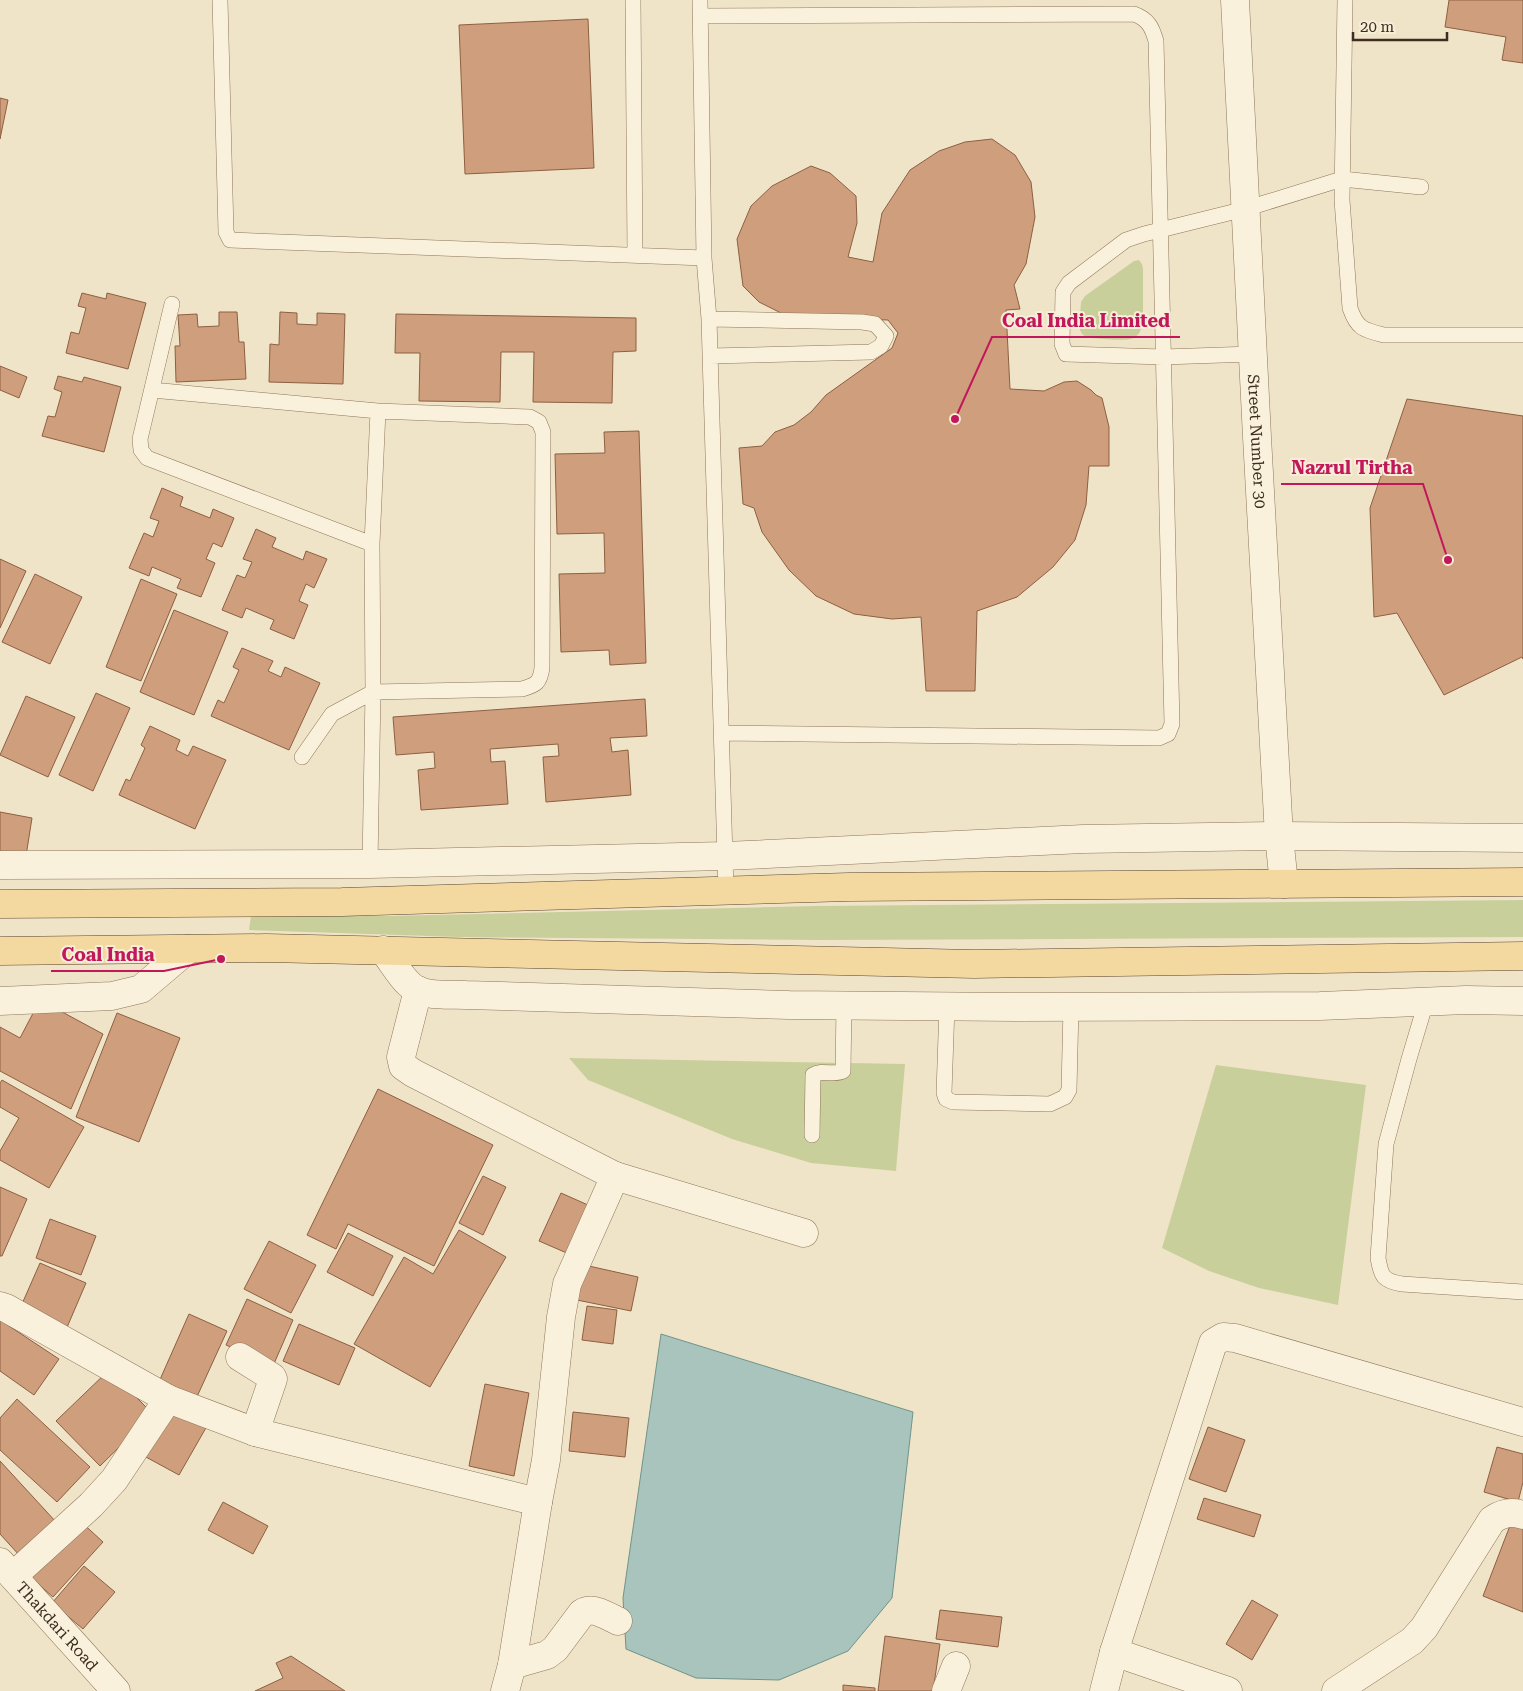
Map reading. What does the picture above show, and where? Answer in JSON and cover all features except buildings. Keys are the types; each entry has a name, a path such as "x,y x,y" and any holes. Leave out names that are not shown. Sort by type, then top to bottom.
{"main road":[{"path":"0,904 342,902 849,887 1523,882"},
{"path":"0,951 266,948 974,964 1523,956"}],"street":[{"name":"Street Number 30","path":"1235,0 1252,354 1279,836 1284,884"},
{"path":"0,865 370,864 725,856 1083,839 1279,836 1523,838"},
{"path":"0,1001 112,996 141,989 188,949"},
{"path":"383,950 410,985 418,990 427,993 466,995 844,1006 1320,1006 1523,1001"},
{"path":"418,990 401,1057 403,1066 413,1073 614,1176 804,1233"},
{"path":"509,1678 546,1460 561,1317 567,1284 614,1176"},
{"path":"0,1306 168,1399 255,1432 538,1502"},
{"path":"1104,1691 1114,1652 1213,1343 1223,1337 1235,1338 1523,1422"},
{"path":"240,1357 272,1376 273,1379 255,1432"},
{"path":"6,1569 91,1505 114,1480 168,1399"},
{"path":"1336,1691 1412,1641 1424,1628 1492,1520 1500,1514 1515,1512 1523,1515"},
{"name":"Thakdari Road","path":"6,1569 116,1691"},
{"path":"509,1678 555,1649 582,1613 587,1610 618,1621"},
{"path":"1114,1652 1228,1691"}],"lane":[{"path":"220,0 226,232 230,240 704,258"},
{"path":"633,0 635,255"},
{"path":"700,0 704,258 709,319 726,891"},
{"path":"1345,0 1342,179 1350,308 1354,321 1366,330 1384,335 1523,335"},
{"path":"701,16 1134,14 1145,18 1153,29 1156,41 1172,724 1168,734 1160,738 722,733"},
{"path":"1252,354 1163,357 1066,354 1062,344 1064,292 1069,283 1126,240 1160,230 1245,209 1342,179 1421,187"},
{"path":"172,304 140,440 140,450 147,458 372,544"},
{"path":"709,319 862,322 875,324 886,336 881,346 871,352 710,356"},
{"path":"152,390 378,411 530,417 539,422 543,432 542,668 540,678 533,686 522,689 373,692 332,714 302,757"},
{"path":"370,864 373,692 372,544 378,411"},
{"path":"1426,1002 1406,1066 1386,1144 1378,1258 1381,1273 1389,1282 1402,1284 1523,1292"},
{"path":"812,1135 813,1074 817,1072 838,1074 844,1072 844,1006"},
{"path":"947,1006 944,1093 946,1099 953,1102 1050,1104 1065,1096 1069,1090 1071,1007"}],"green space":[{"path":"1139,260 1143,269 1143,324 1139,334 1134,338 1124,340 1087,338 1079,328 1081,302 1085,296 1134,261"},
{"path":"1523,900 1523,937 817,940 459,937 249,930 251,916 388,916 816,906"},
{"path":"569,1058 905,1064 896,1171 811,1163 732,1139 588,1080"},
{"path":"1216,1065 1366,1085 1338,1305 1259,1288 1209,1271 1162,1248"}],"water":[{"path":"661,1334 913,1412 892,1598 848,1651 779,1680 696,1678 626,1649 623,1598"}],"place":[{"name":"Coal India Limited","path":"955,419"},
{"name":"Nazrul Tirtha","path":"1448,560"},
{"name":"Coal India","path":"221,959"}]}
